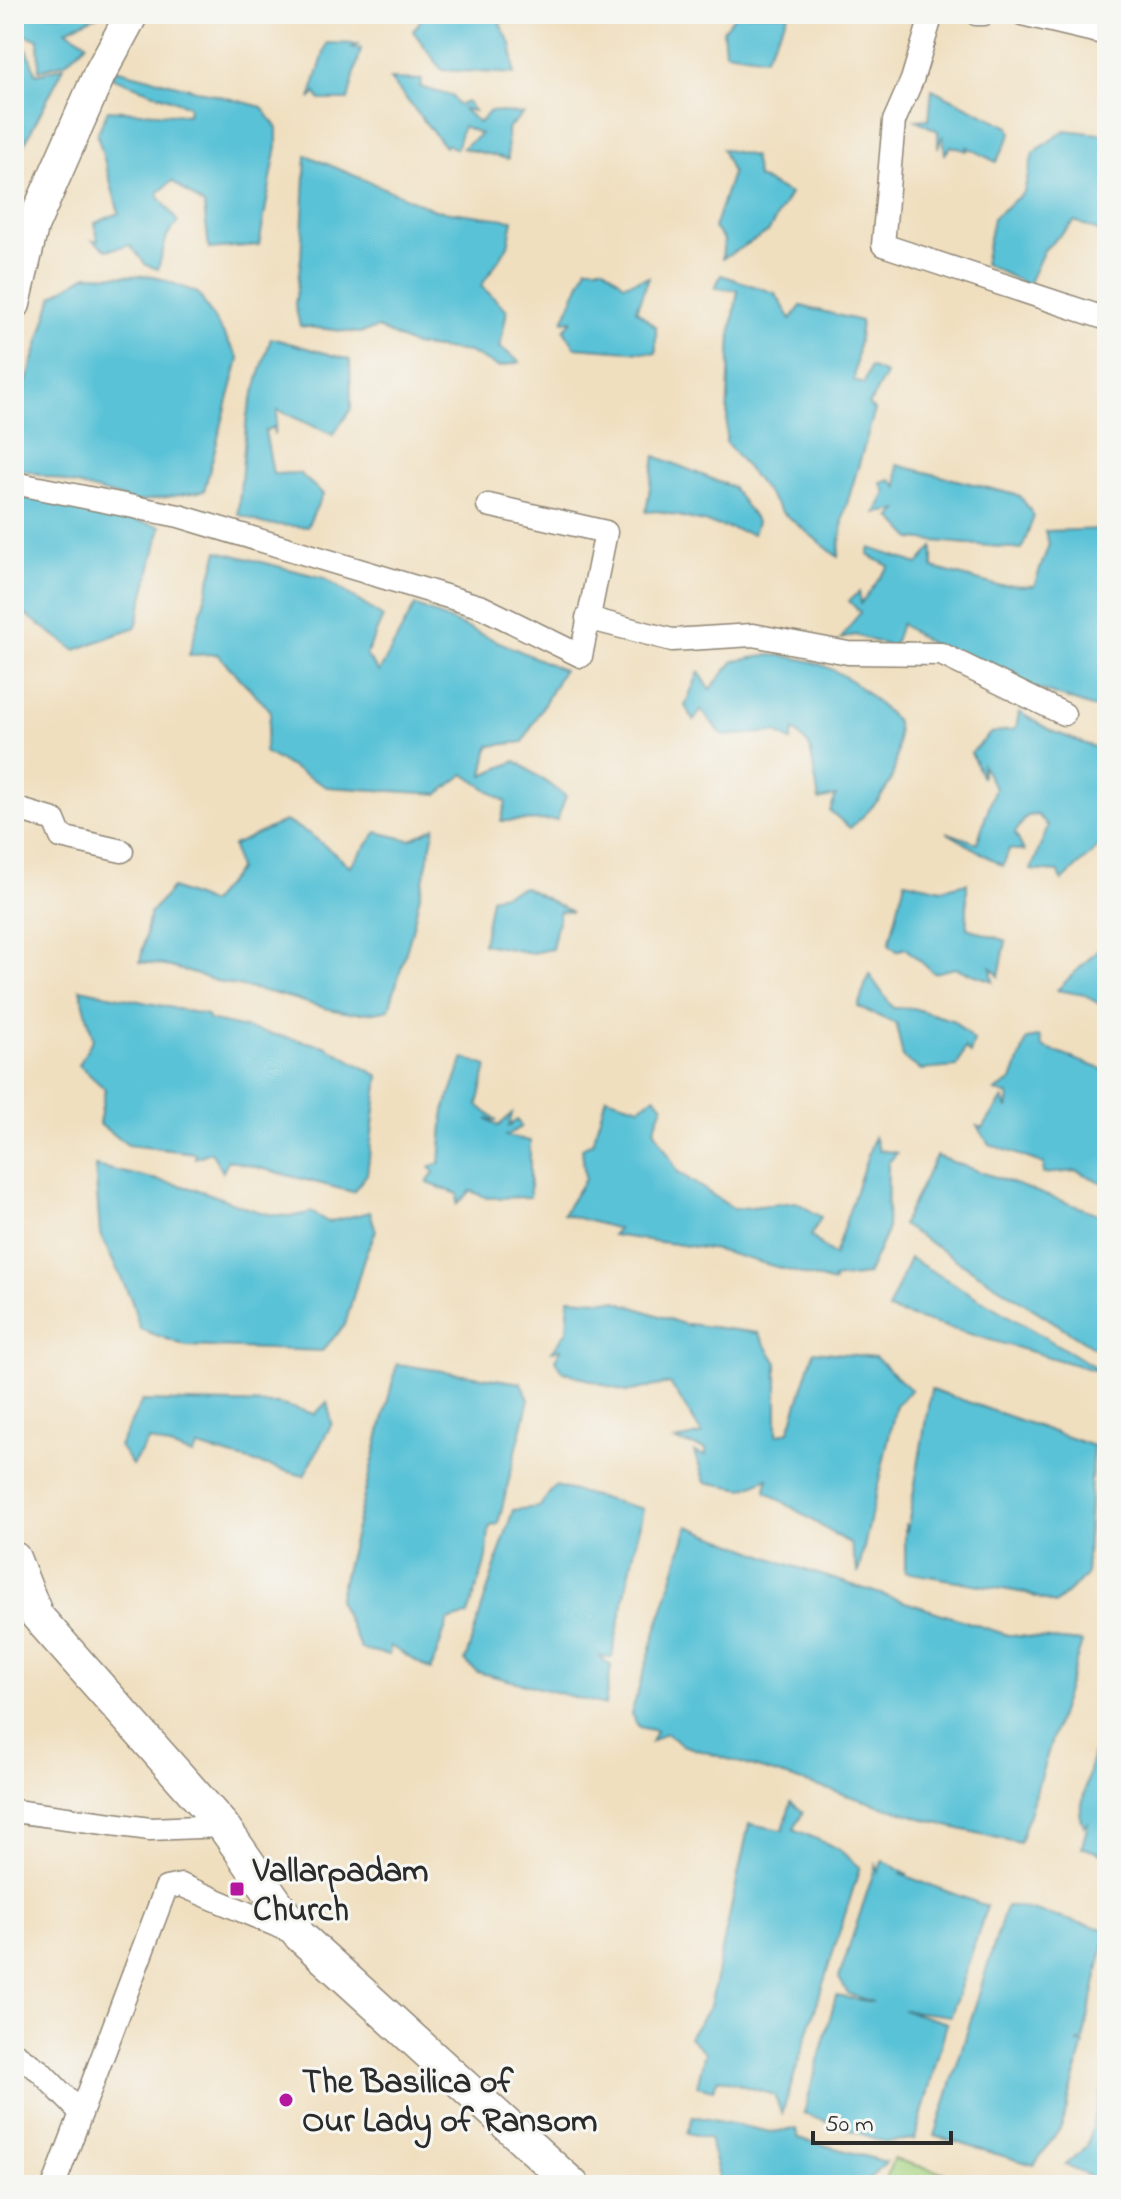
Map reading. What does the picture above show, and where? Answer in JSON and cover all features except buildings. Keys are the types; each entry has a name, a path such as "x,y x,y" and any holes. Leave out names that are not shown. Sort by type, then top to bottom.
{"main road":[{"path":"14,304 23,223 132,14"},
{"path":"14,1558 37,1616 223,1826 300,1936 573,2185"}],"street":[{"path":"932,14 912,80 894,121 883,245 1107,319"},
{"path":"1022,14 1107,34"},
{"path":"14,483 179,516 482,607 581,656 606,532 488,505"},
{"path":"587,618 672,640 753,635 848,653 941,654 1064,714"},
{"path":"14,808 54,820 61,837 122,851"},
{"path":"14,1811 150,1829 223,1826"},
{"path":"54,2185 166,1888 181,1885 300,1936"},
{"path":"14,2053 40,2071 81,2113"}],"green space":[{"path":"893,2159 990,2185 884,2185"}],"water":[{"path":"14,14 101,14 66,30 87,43 65,63 39,70 38,39 14,32"},
{"path":"425,14 519,14 521,20 499,22 512,46 514,74 442,70 413,31"},
{"path":"736,14 789,14 765,58 725,52 723,30"},
{"path":"327,43 359,44 351,48 361,49 348,100 320,100 316,93 310,99"},
{"path":"14,45 27,49 36,74 64,67 14,164"},
{"path":"115,69 262,107 277,128 277,146 259,245 209,249 204,205 172,181 157,194 178,222 167,236 158,269 146,265 130,245 107,250 93,240 98,240 95,223 119,213 97,134 108,110 188,115 189,106 111,77"},
{"path":"390,79 422,80 420,87 452,96 458,105 467,102 474,111 463,109 479,123 490,111 523,114 507,129 508,159 462,148 481,134 463,126 456,149 447,144 445,147"},
{"path":"932,89 1009,127 1011,134 996,162 967,147 967,151 951,146 945,154 943,135 938,148 938,131 916,120 929,119"},
{"path":"1065,130 1107,135 1107,235 1075,221 1044,250 1028,285 984,264 993,218 1024,192 1033,153"},
{"path":"722,149 753,156 757,177 790,194 768,232 722,259 724,240 714,228 732,173"},
{"path":"306,155 435,210 513,220 508,246 481,286 507,310 500,347 520,362 498,367 469,352 413,345 378,328 359,333 300,326 295,305 301,258"},
{"path":"587,267 604,267 624,284 649,277 636,310 656,327 656,353 575,347 564,330 572,320 563,321"},
{"path":"87,275 154,276 198,293 239,359 204,491 137,502 14,467 14,423 53,296"},
{"path":"721,275 775,293 791,319 801,306 861,321 854,381 864,384 870,367 886,374 869,405 875,410 844,514 838,557 782,512 726,442 731,333 738,290 715,288"},
{"path":"271,338 350,360 351,409 333,435 278,410 274,435 273,427 265,431 273,474 299,473 323,494 307,527 264,524 238,514 247,415"},
{"path":"655,456 732,487 757,522 753,534 658,511 646,512"},
{"path":"897,465 1020,496 1034,516 1022,549 912,539 891,517 898,510 876,513 886,493 881,483 891,480 898,487"},
{"path":"27,498 161,526 136,627 75,650 14,606 14,504"},
{"path":"1107,529 1107,712 1005,678 992,666 931,644 901,624 893,647 855,635 841,639 860,612 849,601 859,592 861,603 889,566 868,555 870,548 918,564 933,547 933,568 995,585 1034,586 1049,544 1045,531"},
{"path":"218,551 324,578 383,617 366,655 379,672 415,605 563,670 523,742 489,746 483,775 516,761 566,796 557,820 501,821 506,802 464,774 439,794 327,787 264,752 271,711 217,654 189,655"},
{"path":"770,655 810,661 841,674 897,722 897,756 890,782 875,804 850,828 830,811 836,796 819,800 810,747 794,730 791,741 775,732 723,736 701,710 694,721 685,706 699,672 710,689 734,661"},
{"path":"1019,712 1052,731 1107,752 1107,839 1062,881 1059,872 1031,870 1048,826 1038,815 1027,816 1015,833 1024,851 1009,849 1003,866 946,832 977,843 995,788 982,765 982,778 971,753 991,733 1016,729"},
{"path":"285,821 310,834 350,866 377,832 410,840 435,827 411,935 389,1009 359,1013 334,1010 168,966 140,962 150,913 172,888 210,903 238,870 233,845"},
{"path":"905,881 942,889 967,883 967,928 1006,941 999,976 991,967 993,981 955,968 934,973 905,948 897,951 889,944"},
{"path":"524,887 572,912 560,911 552,949 532,953 483,944 491,898"},
{"path":"1107,949 1107,1009 1085,995 1057,990 1098,950 1101,955"},
{"path":"869,974 893,1008 913,1008 954,1021 974,1041 970,1054 965,1048 957,1067 921,1070 903,1058 896,1024 858,1007"},
{"path":"80,989 207,1015 209,1020 325,1046 379,1076 367,1174 353,1192 228,1160 223,1172 211,1152 195,1158 195,1153 128,1145 99,1124 105,1089 79,1065 93,1038"},
{"path":"1040,1037 1042,1047 1107,1071 1107,1185 1077,1171 1043,1174 1044,1164 989,1144 977,1126 983,1128 1003,1098 1007,1109 1009,1095 995,1091 1012,1080 1027,1039"},
{"path":"464,1058 487,1066 478,1105 497,1121 487,1119 498,1126 512,1114 509,1126 517,1120 521,1127 506,1136 530,1141 530,1197 487,1198 471,1191 457,1204 458,1194 427,1183 434,1172 430,1167 440,1163 444,1111"},
{"path":"655,1096 663,1106 654,1129 678,1172 734,1209 796,1202 821,1217 811,1236 834,1256 874,1137 879,1150 897,1153 888,1163 887,1231 867,1275 833,1279 834,1283 716,1250 612,1235 618,1229 563,1214 585,1179 582,1148 592,1143 606,1097 640,1107"},
{"path":"936,1156 1107,1217 1107,1356 902,1225"},
{"path":"95,1166 198,1190 268,1214 283,1216 311,1212 328,1222 370,1212 376,1231 364,1258 345,1325 322,1351 186,1346 140,1329 131,1299 100,1234"},
{"path":"910,1258 1107,1374 888,1310"},
{"path":"569,1298 616,1301 689,1326 758,1333 777,1363 777,1435 789,1431 814,1351 875,1357 911,1390 896,1405 858,1574 851,1545 766,1491 768,1478 744,1489 705,1482 694,1452 706,1456 706,1449 675,1441 702,1434 670,1383 626,1392 562,1371 555,1360 561,1349 552,1351 567,1331"},
{"path":"397,1364 521,1383 529,1399 498,1524 489,1527 487,1557 468,1615 448,1621 431,1670 390,1646 389,1655 361,1649 338,1600"},
{"path":"931,1389 1093,1446 1086,1576 1055,1604 1025,1593 905,1572 905,1523 907,1531"},
{"path":"142,1401 278,1404 315,1414 327,1402 332,1423 304,1476 198,1447 193,1455 149,1440 132,1465 119,1446"},
{"path":"555,1486 643,1509 612,1657 599,1656 611,1666 605,1705 477,1672 465,1661 513,1510 539,1507"},
{"path":"688,1526 784,1563 1008,1635 1082,1642 1020,1843 951,1827 682,1745 665,1733 651,1742 656,1731 639,1727 631,1714"},
{"path":"1107,1686 1107,1856 1082,1847 1088,1823 1084,1826 1080,1814"},
{"path":"791,1802 803,1812 794,1829 837,1848 860,1867 782,2114 774,2095 718,2078 713,2090 697,2086 705,2052 689,2037 710,2006 749,1824 783,1830"},
{"path":"883,1860 908,1875 900,1874 987,1906 951,2016 903,2010 947,2023 915,2139 884,2142 804,2113 836,1996 873,2002 848,1994 839,1978 876,1865 878,1872"},
{"path":"1006,1906 1107,1930 1083,2041 1077,2043 1084,2044 1062,2126 1034,2165 935,2136"},
{"path":"1107,2071 1107,2184 1065,2165 1087,2146"},
{"path":"693,2116 771,2132 796,2129 798,2138 886,2162 871,2177 872,2185 721,2185 709,2138 687,2133"}],"place":[{"name":"Vallarpadam Church","path":"237,1889"},
{"name":"The Basilica of Our Lady of Ransom","path":"286,2100"}]}
